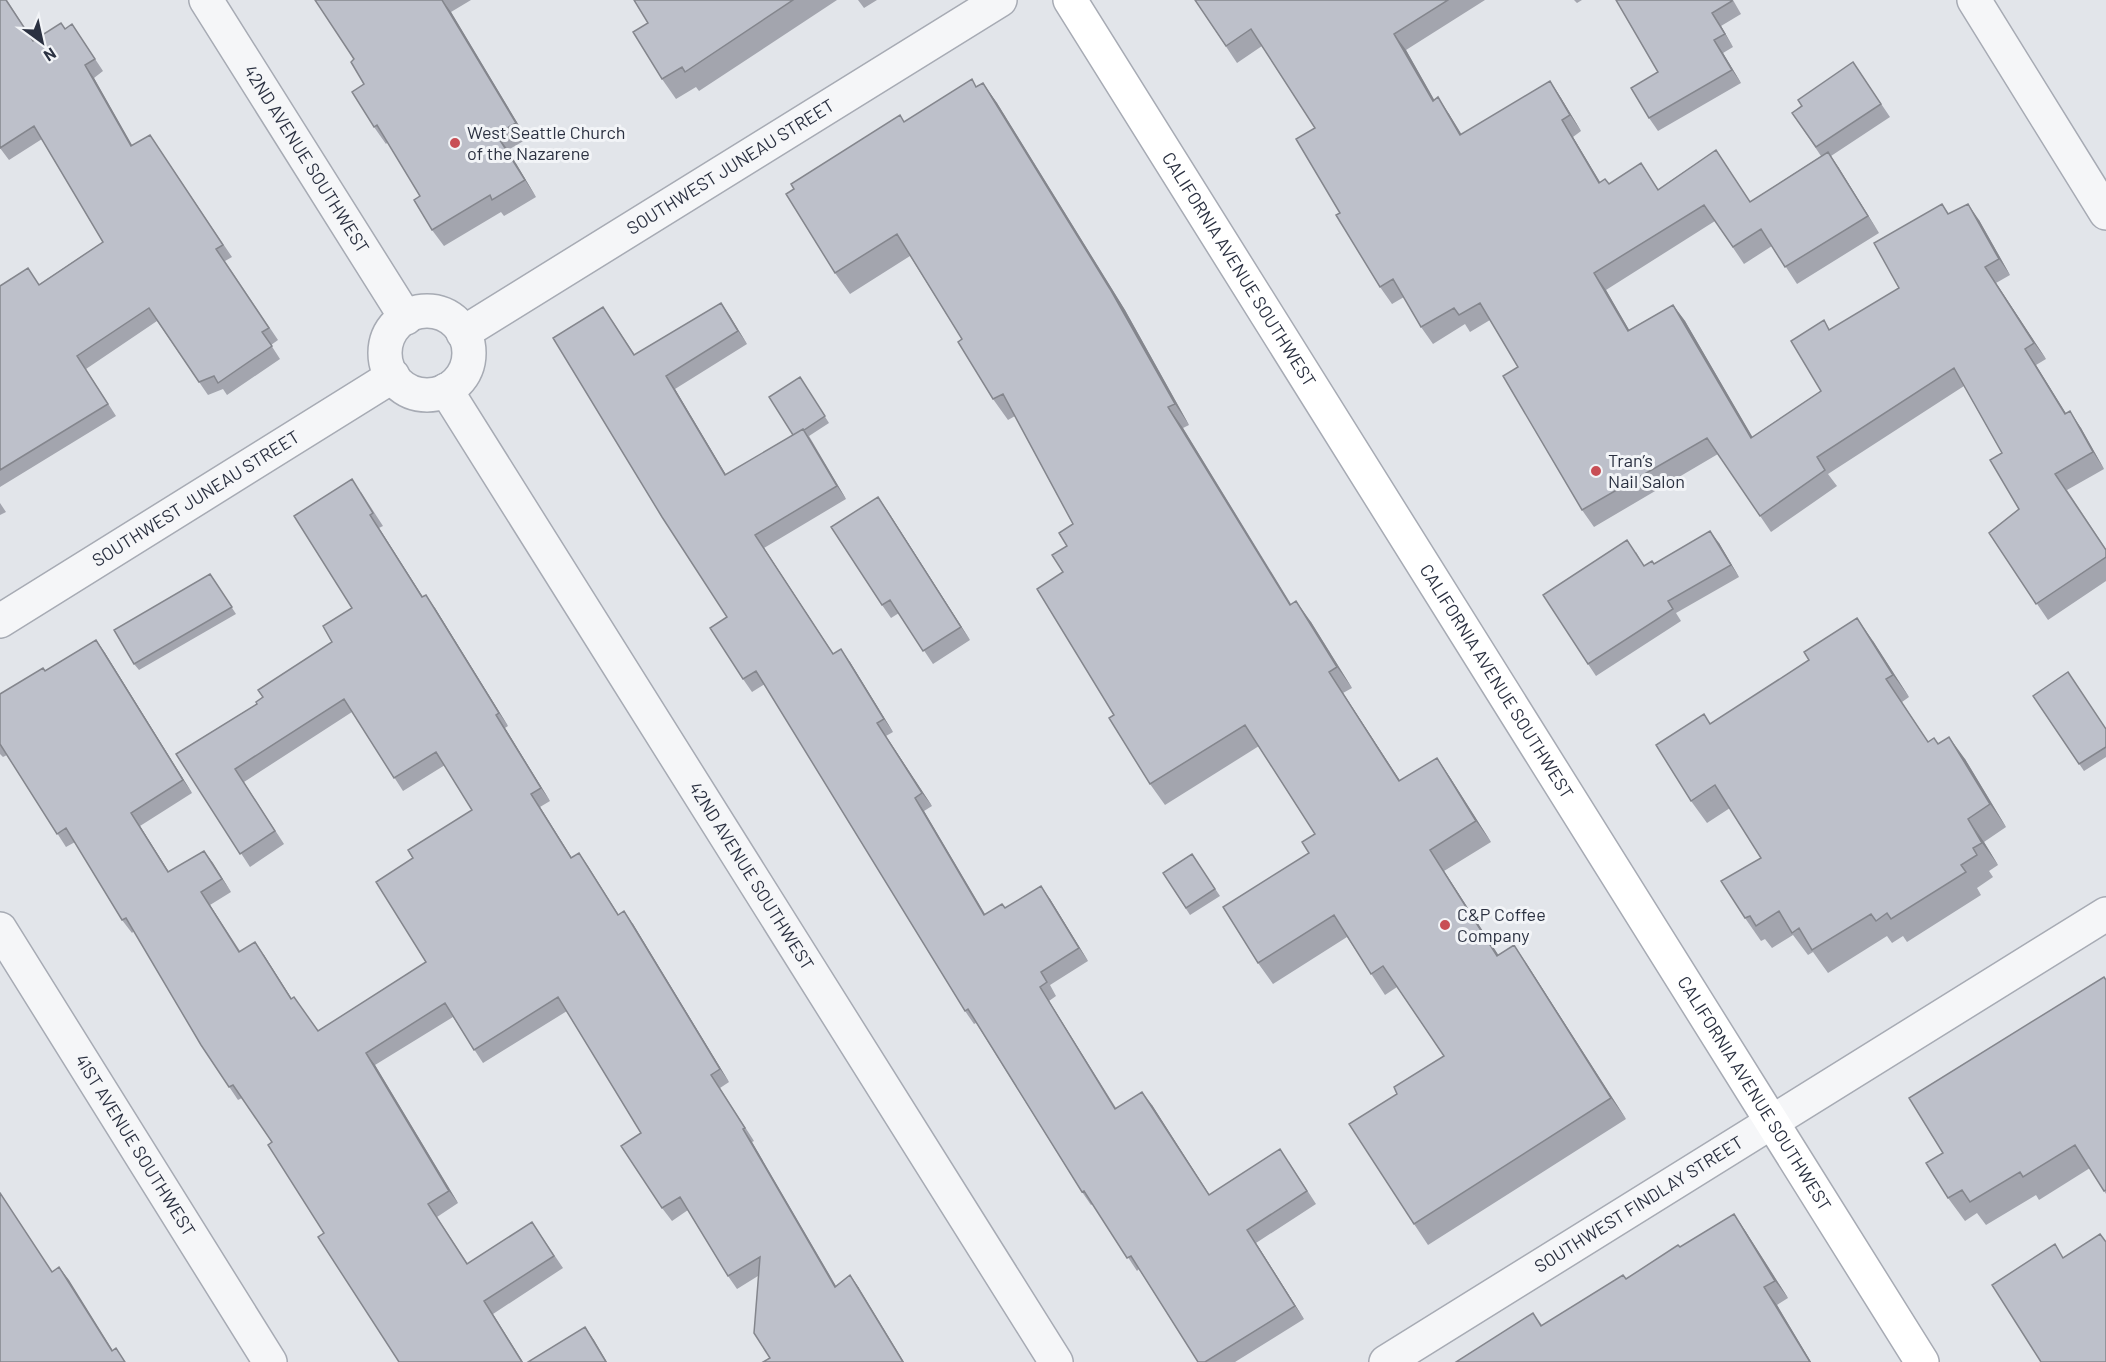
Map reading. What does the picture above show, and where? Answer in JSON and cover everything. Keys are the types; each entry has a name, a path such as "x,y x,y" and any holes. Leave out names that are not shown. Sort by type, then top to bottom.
{"main road":[{"name":"CALIFORNIA AVENUE SOUTHWEST","path":"1070,0 1922,1362"}],"street":[{"name":"42ND AVENUE SOUTHWEST","path":"206,0 406,318"},
{"name":"SOUTHWEST JUNEAU STREET","path":"463,333 999,0"},
{"path":"1974,0 2106,213"},
{"path":"426,311 439,313 451,319 463,333 469,353 467,366 460,378 446,390 422,395 408,391 393,376 385,356 386,342 392,330 406,318 426,311"},
{"name":"SOUTHWEST JUNEAU STREET","path":"0,621 393,376"},
{"name":"42ND AVENUE SOUTHWEST","path":"446,390 1056,1362"},
{"name":"SOUTHWEST FINDLAY STREET","path":"1386,1362 2106,914"},
{"name":"41ST AVENUE SOUTHWEST","path":"0,929 270,1362"}],"building":[{"path":"0,0 6,0 33,41 61,23 65,29 72,24 95,59 85,65 131,146 150,135 223,245 216,249 269,328 262,332 272,346 218,383 214,376 199,382 149,308 77,356 108,404 0,470 0,286 28,268 39,285 103,242 34,126 0,148"},
{"name":"West Seattle Church of the Nazarene","path":"315,0 442,0 516,123 496,134 525,180 492,200 490,195 432,230 414,200 420,196 377,125 374,127 352,92 364,84 351,62 354,59"},
{"path":"634,0 793,0 685,72 682,67 662,79 633,32 648,23"},
{"path":"1195,0 1448,0 1394,34 1433,101 1438,97 1460,135 1550,81 1570,115 1562,120 1599,183 1605,179 1609,184 1641,163 1658,190 1716,150 1750,202 1828,152 1868,216 1785,267 1761,229 1733,247 1704,205 1594,273 1628,331 1673,305 1751,438 1821,391 1791,341 1824,320 1829,330 1899,288 1874,243 1942,204 1948,214 1968,204 1999,259 1985,267 2034,343 2025,349 2065,414 2070,411 2093,452 2055,474 2106,550 2106,557 2036,604 1989,533 2019,509 1990,460 2002,453 1954,368 1817,457 1825,470 1760,516 1707,438 1582,510 1503,376 1518,367 1480,303 1459,315 1454,308 1421,327 1393,279 1380,287 1336,215 1340,213 1296,139 1315,128 1251,29 1226,46"},
{"path":"1616,0 1732,0 1712,13 1725,34 1714,40 1732,70 1649,118 1631,88 1658,72"},
{"path":"1853,62 1881,104 1816,147 1792,113 1802,106 1798,100"},
{"path":"972,79 976,87 983,83 1110,289 1175,404 1168,407 1290,605 1296,601 1337,667 1329,672 1399,781 1437,758 1476,821 1430,850 1497,956 1514,945 1611,1098 1414,1224 1349,1124 1397,1094 1394,1087 1444,1056 1383,966 1371,974 1334,915 1258,963 1223,907 1309,853 1302,842 1315,834 1245,725 1150,784 1109,718 1114,715 1037,589 1063,572 1052,555 1067,546 1059,533 1073,524 1003,394 993,399 958,342 962,339 897,234 835,273 786,194 794,189 791,184 900,115 904,122"},
{"path":"721,303 738,331 666,376 725,475 803,429 837,486 755,535 833,654 841,649 884,719 877,723 922,793 915,798 984,915 1002,904 1005,908 1041,886 1079,948 1041,972 1047,982 1040,987 1115,1109 1142,1092 1209,1195 1280,1149 1307,1191 1247,1230 1295,1306 1205,1362 1198,1362 1131,1256 1127,1258 1084,1191 1082,1192 968,1009 965,1011 756,671 743,679 710,628 727,617 662,517 553,338 603,307 634,355"},
{"path":"800,377 825,416 793,435 769,397"},
{"path":"352,479 373,513 370,515 422,597 426,595 499,713 496,715 541,788 531,794 571,858 579,853 618,915 624,911 720,1069 711,1075 745,1128 743,1129 835,1287 850,1275 903,1362 763,1362 770,1358 754,1333 760,1257 728,1276 680,1197 662,1208 621,1146 641,1133 558,997 474,1050 445,1003 366,1053 449,1191 428,1204 467,1264 532,1222 554,1256 484,1301 522,1362 399,1362 318,1237 324,1233 268,1145 272,1142 233,1085 229,1087 201,1045 126,918 122,920 66,828 57,834 0,744 0,694 43,668 45,671 96,640 183,780 131,813 168,872 204,851 222,879 201,892 239,952 255,942 291,999 294,997 318,1031 426,962 376,882 413,858 408,850 472,810 436,752 394,778 344,699 235,769 275,831 240,854 176,754 257,704 256,702 263,697 258,690 332,642 323,626 352,608 294,516"},
{"path":"878,497 961,627 923,651 890,600 882,605 831,527"},
{"path":"1710,531 1731,565 1668,601 1673,609 1588,664 1543,595 1627,540 1644,566 1652,561 1654,564"},
{"path":"210,574 232,607 134,664 114,630"},
{"path":"1857,618 1893,675 1886,679 1928,742 1934,738 1938,744 1949,737 1990,804 1968,819 1982,843 1973,848 1977,855 1961,865 1966,872 1891,919 1887,913 1876,921 1871,914 1812,950 1799,928 1792,933 1779,911 1756,926 1750,916 1745,918 1721,881 1761,858 1715,785 1691,801 1656,745 1704,714 1710,724 1809,660 1804,652"},
{"path":"2068,672 2106,729 2106,747 2079,764 2033,696"},
{"path":"1192,854 1215,889 1186,908 1163,873"},
{"path":"2104,977 2106,980 2106,1190 2104,1191 2075,1145 2023,1177 2020,1172 1970,1202 1962,1190 1948,1198 1926,1163 1943,1153 1909,1098"},
{"path":"0,1193 52,1272 59,1267 112,1351 116,1348 125,1362 0,1362"},
{"path":"1734,1214 1775,1281 1764,1287 1810,1362 1456,1362 1533,1313 1541,1326 1623,1275 1626,1279 1678,1245 1680,1247"},
{"path":"2100,1234 2106,1242 2106,1362 2041,1362 1992,1285 2055,1244 2063,1258"},
{"path":"585,1327 606,1362 528,1362"}],"place":[{"name":"West Seattle Church of the Nazarene","path":"455,143"},
{"name":"Tran’s Nail Salon","path":"1596,471"},
{"name":"C&P Coffee Company","path":"1445,925"}]}
